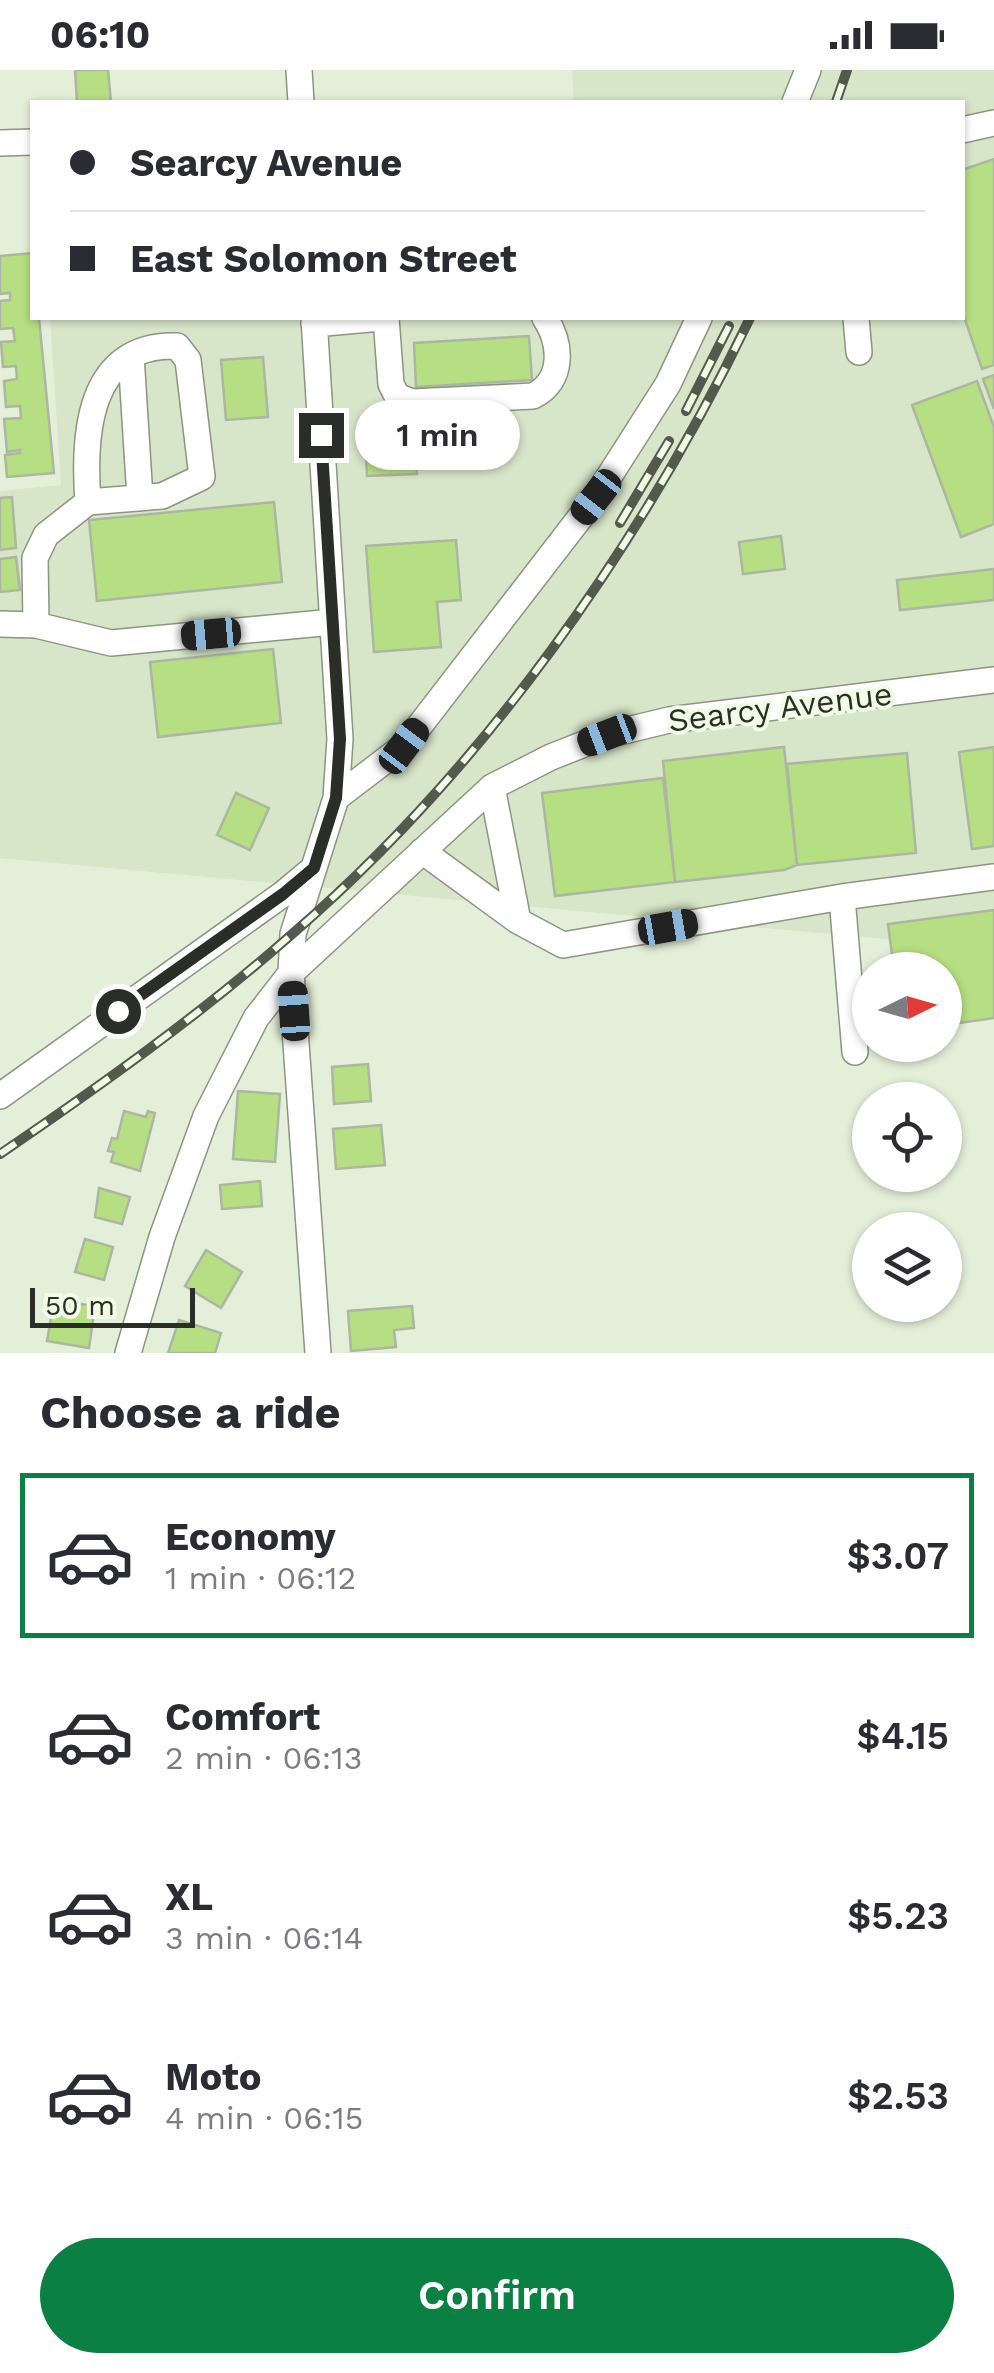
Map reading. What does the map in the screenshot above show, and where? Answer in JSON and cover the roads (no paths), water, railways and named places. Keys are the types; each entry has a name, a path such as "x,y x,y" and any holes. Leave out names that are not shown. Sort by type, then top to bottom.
{"street":[{"path":"299,70 301,100"},
{"path":"797,100 808,70"},
{"path":"965,129 994,122"},
{"path":"0,144 30,142"},
{"path":"314,320 340,739 336,798 293,934 291,973 318,1353"},
{"path":"383,320 391,384 397,396 412,402 533,396 547,389 557,354 546,320"},
{"path":"336,798 404,746 596,497 668,384 698,320"},
{"path":"856,320 858,352"},
{"path":"36,625 35,558 46,536 88,502 162,496 202,477 188,360 176,346 159,345 130,356 104,379 89,418 85,466 88,502"},
{"path":"130,356 140,498"},
{"path":"0,624 36,625 111,643 333,622"},
{"name":"Searcy Avenue","path":"128,1353 162,1237 206,1116 256,1018 291,973 492,787 551,757 616,732 651,724 994,680"},
{"path":"492,787 518,922"},
{"path":"422,852 518,922 563,945 842,897 994,877"},
{"path":"0,1096 314,868"},
{"path":"842,897 852,1016"}],"railway":[{"path":"837,100 847,70"},
{"path":"0,1154 149,1049 256,965 361,870 428,801 552,650 607,569 707,403 749,320"},
{"path":"686,411 729,326"},
{"path":"620,523 669,441"}]}
